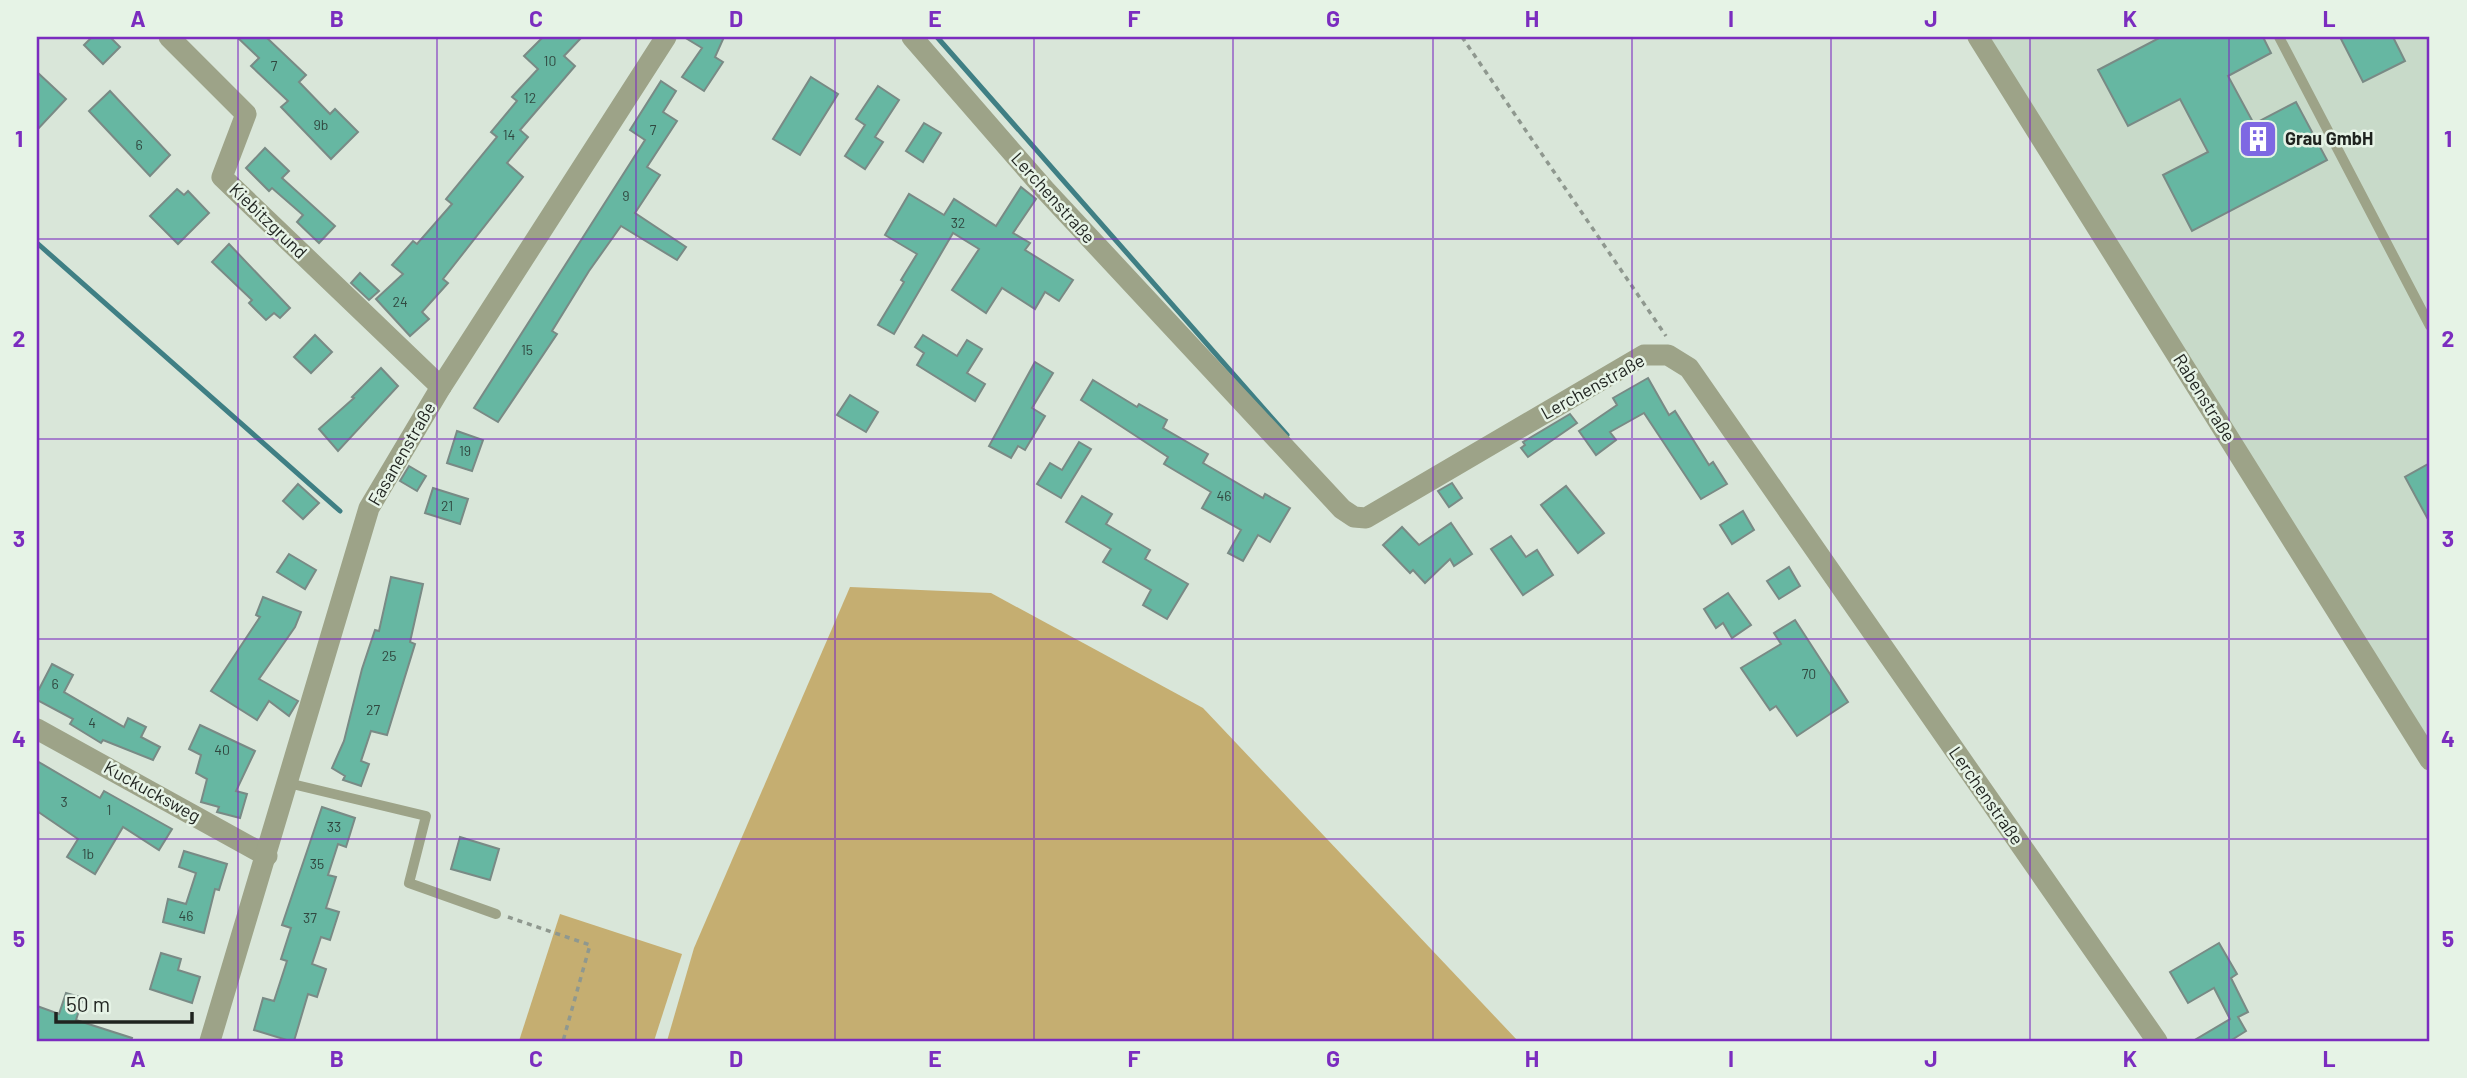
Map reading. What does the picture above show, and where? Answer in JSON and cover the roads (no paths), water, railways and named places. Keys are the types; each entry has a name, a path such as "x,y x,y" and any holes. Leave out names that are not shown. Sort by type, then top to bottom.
{"street":[{"name":"Kiebitzgrund","path":"169,37 246,114 222,177 441,387"},
{"name":"Fasanenstraße","path":"210,1041 369,508 441,387 666,37"},
{"name":"Lerchenstraße","path":"912,37 1045,190 1342,509 1354,517 1366,518 1644,355 1668,355 1689,368 2157,1041"},
{"name":"Rabenstraße","path":"1978,37 2430,760"},
{"name":"Kuckucksweg","path":"37,729 267,856"}],"lane":[{"path":"2279,37 2430,326"},
{"path":"288,783 426,816 410,883 496,914"}],"waterway":[{"path":"937,37 1287,435"},
{"path":"37,243 340,511"}],"place":[{"name":"Grau GmbH","path":"2258,139"}]}
